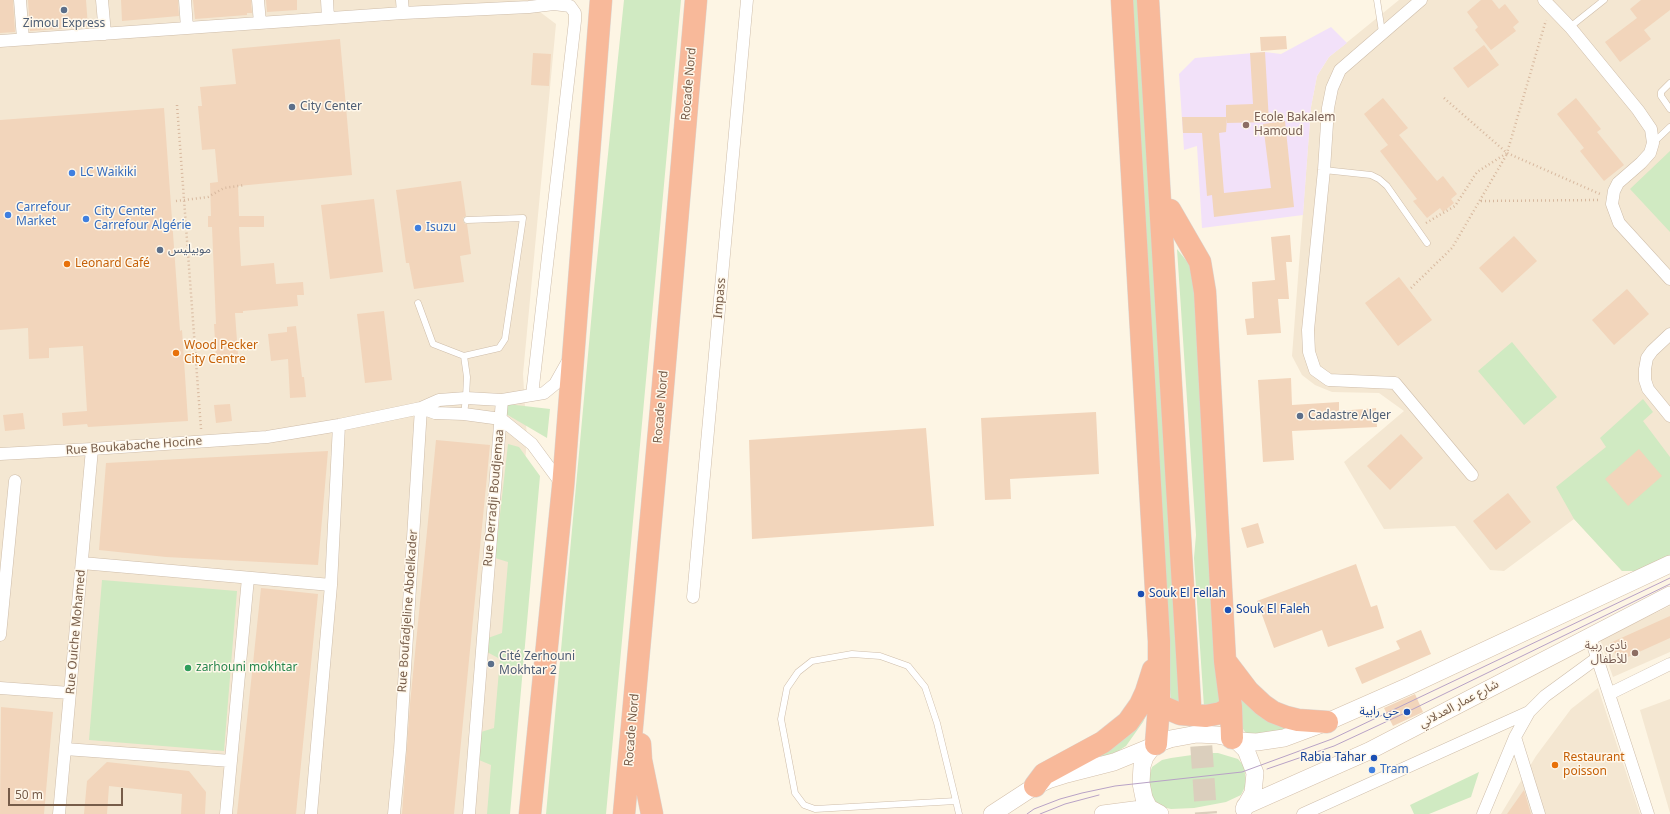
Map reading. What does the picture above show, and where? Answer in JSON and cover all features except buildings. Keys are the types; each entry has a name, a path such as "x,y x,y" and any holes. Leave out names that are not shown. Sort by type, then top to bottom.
{"highway":[{"path":"530,814 563,486 601,0"},
{"name":"Rocade Nord","path":"624,814 696,0"},
{"path":"1122,0 1158,641 1159,705 1155,745"},
{"path":"1148,0 1194,703 1159,0"},
{"path":"1170,210 1200,262 1204,292 1225,661 1234,739"},
{"path":"1035,786 1044,774 1103,742 1128,722 1140,705 1146,692 1156,662 1158,641"},
{"path":"1225,661 1248,691 1273,712 1298,720 1327,722"},
{"path":"636,686 641,760 652,814"},
{"path":"1159,705 1180,714 1206,716 1222,713 1231,707"}],"main road":[{"path":"992,814 1035,786 1067,774 1114,762 1170,739 1197,734 1217,735 1257,742 1284,738 1327,722 1418,682 1670,564"},
{"name":"شارع عمار العدلاني","path":"1243,810 1369,751 1670,595"},
{"path":"1234,739 1246,750 1255,773 1253,793 1243,810"},
{"path":"1154,811 1144,798 1142,788 1142,766 1145,757 1155,745"},
{"path":"1103,814 1154,811"}],"street":[{"path":"20,0 23,39"},
{"path":"102,0 105,34"},
{"path":"185,0 187,28"},
{"path":"258,0 260,23"},
{"path":"327,0 328,18"},
{"path":"402,0 403,13"},
{"name":"Impass","path":"693,596 747,0"},
{"path":"1421,0 1382,32 1340,70 1332,88 1328,108 1324,170 1308,330 1309,352 1315,370 1329,380 1394,382 1472,475"},
{"path":"0,41 403,13 472,4 529,3 570,6 575,13 575,21 532,396"},
{"path":"1547,4 1570,27 1638,110 1651,129 1653,143 1650,153 1618,183 1614,191 1613,200 1615,214 1619,223 1670,279"},
{"path":"1670,334 1652,350 1647,358 1645,380 1648,388 1670,416"},
{"path":"421,408 439,400 466,398 502,400 544,393 555,384 566,366 575,338"},
{"path":"502,400 501,419 532,444 563,486"},
{"name":"Rue Derradji Boudjemaa","path":"267,437 340,425 421,408 435,413 464,414 501,419 469,814"},
{"name":"Rue Boufadjeline Abdelkader","path":"394,814 400,750 421,408"},
{"path":"311,814 331,585 340,425"},
{"name":"Rue Boukabache Hocine","path":"0,454 267,437"},
{"name":"Rue Ouiche Mohamed","path":"59,814 92,449"},
{"path":"0,635 15,481"},
{"path":"82,563 331,585"},
{"path":"226,814 248,578"},
{"path":"1590,636 1648,814"},
{"path":"1483,814 1515,737 1529,712 1545,696 1597,658"},
{"path":"1609,694 1670,664"},
{"path":"0,688 70,693"},
{"path":"1303,814 1529,712"},
{"path":"1515,737 1539,814"},
{"path":"65,749 231,760"}],"lane":[{"path":"1377,0 1382,32"},
{"path":"1570,27 1604,0"},
{"path":"1670,83 1661,92 1661,96 1670,109"},
{"path":"1653,143 1670,128"},
{"path":"1324,170 1371,175 1379,179 1387,186 1427,243"},
{"path":"418,303 433,344 464,356 499,348 505,339 523,218 467,220"},
{"path":"464,356 467,377 464,414"},
{"path":"956,801 815,808 804,805 795,793 781,719 787,688 798,672 812,661 852,654 880,656 908,666 925,687 930,701 937,723 956,801 959,814"}],"path":[{"path":"1411,288 1452,248 1481,201 1507,154 1547,4"},
{"path":"1444,98 1507,154 1613,200"},
{"path":"177,105 202,441"},
{"path":"1417,228 1455,206 1477,172 1507,154"},
{"path":"176,201 208,197 224,188 245,185"},
{"path":"1481,201 1613,200"}],"shaded area":[{"path":"0,0 539,0 540,12 556,24 523,374 527,439 495,814 0,814"},
{"path":"1399,0 1670,0 1670,555 1622,571 1574,519 1504,571 1490,570 1455,526 1384,529 1344,462 1404,411 1379,393 1332,392 1315,385 1302,375 1292,356 1311,107 1317,76 1329,57"},
{"name":"Ecole Bakalem Hamoud","path":"1331,27 1347,43 1329,57 1317,76 1311,107 1303,215 1202,228 1197,146 1184,150 1179,74 1195,58 1265,52 1281,54"},
{"path":"1670,606 1670,652 1613,677 1600,640"},
{"path":"1598,688 1640,814 1501,814 1536,756 1571,709"},
{"path":"1670,699 1670,813 1640,710"}],"green space":[{"path":"624,0 681,0 606,814 546,814 594,289"},
{"path":"1126,0 1142,0 1170,525 1176,574 1185,707 1204,707 1194,558 1196,535 1177,249 1189,264 1193,277 1223,696 1222,704 1209,709 1184,712 1177,710 1171,705"},
{"path":"1670,151 1670,232 1630,189"},
{"path":"1512,342 1557,397 1524,425 1478,371"},
{"path":"1643,399 1653,412 1643,421 1670,457 1670,555 1639,571 1622,571 1574,519 1556,487 1606,447 1600,438"},
{"path":"507,404 550,409 547,438 506,414"},
{"path":"508,444 519,447 540,476 510,814 487,814 491,765 479,760 481,732 494,728 500,659 487,652 488,638 502,633 508,562 495,558"},
{"name":"zarhouni mokhtar","path":"102,580 237,591 224,751 89,740"},
{"path":"1237,686 1292,728 1255,737 1245,732 1238,721"},
{"path":"1149,709 1143,722 1126,746 1112,755 1101,759 1088,758"},
{"path":"1206,753 1218,753 1238,759 1244,766 1246,782 1241,795 1226,802 1194,808 1171,809 1162,807 1155,801 1150,791 1148,779 1152,767 1162,760"},
{"path":"1479,772 1471,797 1429,814 1414,814 1410,805"}],"tunnel":[{"path":"1199,713 1206,814"}],"tram line":[{"path":"1027,814 1034,809 1060,799 1115,786 1242,772 1332,739 1670,578"},
{"path":"1267,769 1334,746 1670,584"},
{"path":"1040,814 1065,804 1099,795"}],"place":[{"name":"Zimou Express","path":"64,10"},
{"name":"City Center","path":"292,107"},
{"name":"Ecole Bakalem Hamoud","path":"1246,125"},
{"name":"LC Waikiki","path":"72,173"},
{"name":"Carrefour Market","path":"8,215"},
{"name":"City Center Carrefour Algérie","path":"86,219"},
{"name":"Isuzu","path":"418,228"},
{"name":"موبيليس","path":"160,250"},
{"name":"Leonard Café","path":"67,264"},
{"name":"Wood Pecker City Centre","path":"176,353"},
{"name":"Cadastre Alger","path":"1300,416"},
{"name":"Souk El Fellah","path":"1141,594"},
{"name":"Souk El Faleh","path":"1228,610"},
{"name":"نادي ربية للأطفال","path":"1635,653"},
{"name":"Cité Zerhouni Mokhtar 2","path":"491,664"},
{"name":"zarhouni mokhtar","path":"188,668"},
{"name":"حي رابية","path":"1407,712"},
{"name":"Rabia Tahar","path":"1374,758"},
{"name":"Restaurant poisson","path":"1555,765"},
{"name":"Tram","path":"1372,770"}]}
